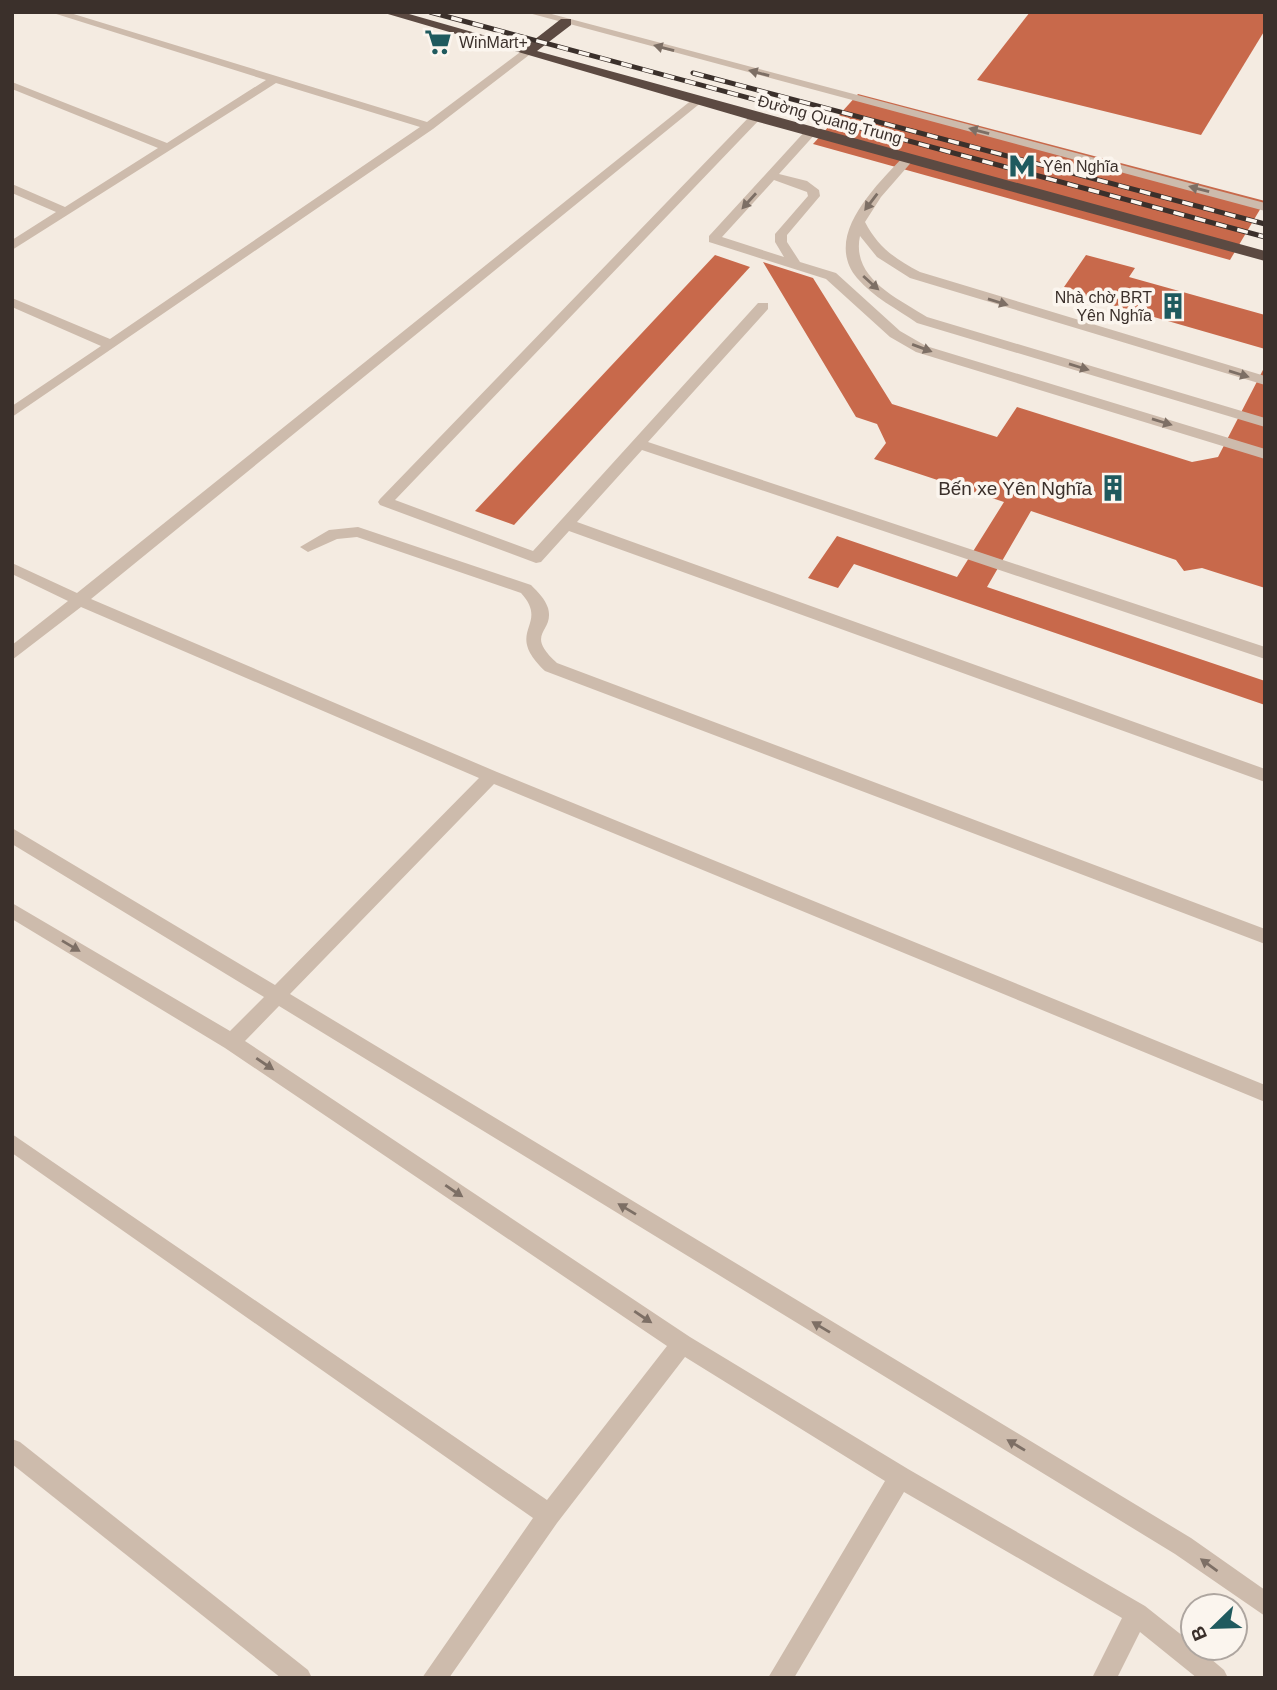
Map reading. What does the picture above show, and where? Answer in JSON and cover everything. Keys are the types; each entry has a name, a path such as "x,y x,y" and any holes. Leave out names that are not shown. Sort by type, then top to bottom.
{"highway":[{"name":"Đường Quang Trung","path":"387,12 697,101 1265,256"},
{"path":"527,52 566,22"}],"street":[{"path":"54,12 429,126"},
{"path":"530,12 1265,207"},
{"path":"12,413 429,126 527,52"},
{"path":"12,246 275,79"},
{"path":"12,85 167,148"},
{"path":"12,654 697,101"},
{"path":"757,117 385,502 536,558 763,306"},
{"path":"811,132 715,239 831,276 895,334 921,349 1265,454"},
{"path":"909,158 865,208 851,252 858,271 883,293 922,320 1265,423"},
{"path":"771,176 803,184 813,190 810,202 781,234 781,242 795,264"},
{"path":"12,188 66,212"},
{"path":"859,223 869,244 887,261 915,275 1265,381"},
{"path":"12,302 111,345"},
{"path":"639,444 1265,653"},
{"path":"566,524 1265,776"},
{"path":"309,547 334,534 358,531 526,589 540,601 542,612 533,637 535,651 551,667 1265,937"},
{"path":"12,568 79,600 491,776 1265,1094"},
{"path":"232,1042 491,776"},
{"path":"12,835 1183,1546 1265,1604"},
{"path":"12,910 232,1042 682,1344 900,1477 1137,1614 1216,1678"},
{"path":"12,1142 550,1515"},
{"path":"434,1678 550,1515 682,1344"},
{"path":"12,1450 300,1678"},
{"path":"780,1678 900,1477"},
{"path":"1104,1678 1137,1614"}],"building":[{"path":"1030,12 1265,12 1265,30 1201,135 977,80"},
{"path":"858,94 1265,201 1230,260 813,144"},
{"path":"715,255 750,267 514,525 475,511"},
{"name":"Nhà chờ BRT Yên Nghĩa","path":"1086,255 1135,268 1129,277 1265,315 1265,349 1081,296 1083,292 1064,287"},
{"name":"Bến xe Yên Nghĩa","path":"763,262 813,278 892,404 997,437 1017,407 1192,462 1218,457 1265,366 1265,588 1202,568 1184,571 1176,560 1031,511 987,587 1265,681 1265,705 854,564 838,588 808,578 837,536 957,577 1004,502 874,459 886,443 877,424 856,417"}],"railway":[{"path":"430,12 1265,237"},
{"path":"693,73 1265,224"}],"place":[{"name":"WinMart+","path":"438,42"},
{"name":"Yên Nghĩa","path":"1022,166"},
{"name":"Nhà chờ BRT Yên Nghĩa","path":"1173,306"},
{"name":"Bến xe Yên Nghĩa","path":"1113,488"}]}
